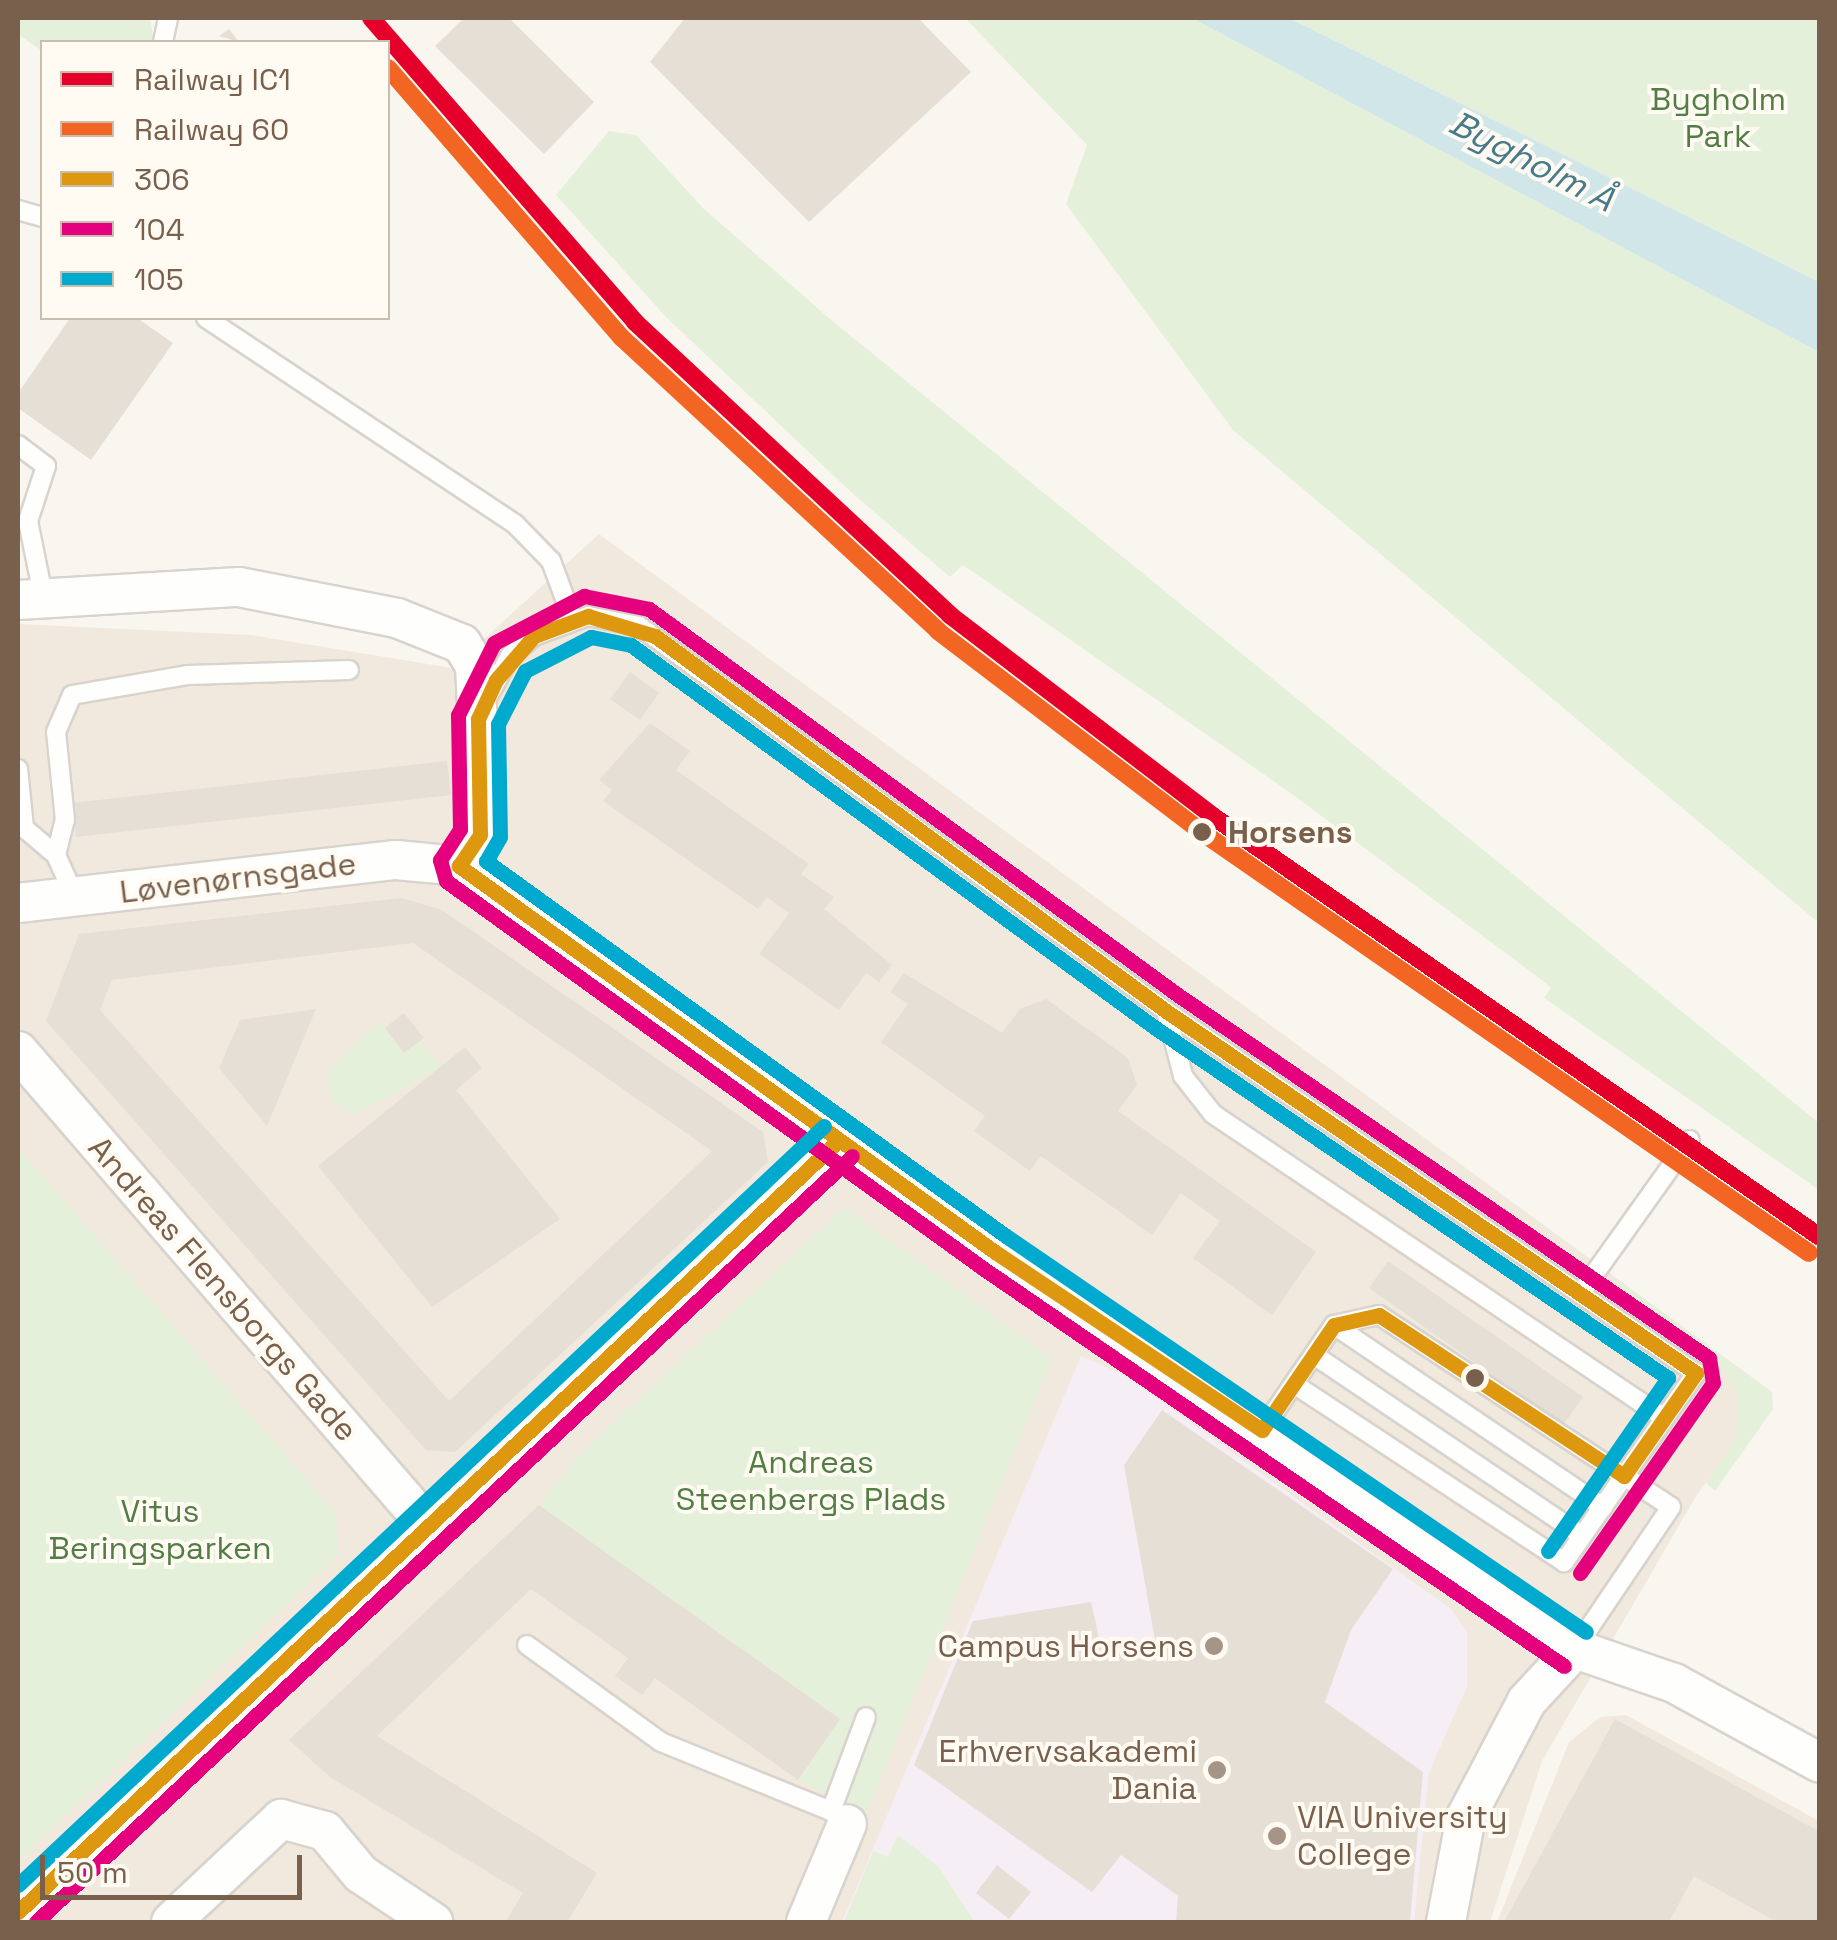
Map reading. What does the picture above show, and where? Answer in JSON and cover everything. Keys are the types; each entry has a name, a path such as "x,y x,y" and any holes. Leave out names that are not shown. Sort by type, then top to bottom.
{"street":[{"path":"30,597 239,587 398,618 462,644 474,666 480,834 459,866 838,1141 1575,1648 1674,1682 1820,1764"},
{"name":"Løvenørnsgade","path":"18,904 396,860 459,866"},
{"name":"Andreas Flensborgs Gade","path":"18,1051 428,1526"},
{"path":"18,1912 838,1141"},
{"path":"1446,1922 1466,1817 1527,1701 1575,1648"},
{"path":"806,1922 839,1818"},
{"path":"172,1922 281,1819 325,1831 361,1874 432,1922"}],"lane":[{"path":"209,320 516,524 551,561 573,620"},
{"path":"18,445 46,466 28,520 30,597"},
{"path":"478,719 510,656 573,620 615,617 655,636 1166,1011 1696,1373 1564,1562 1294,1384"},
{"path":"56,855 66,820 56,732 72,695 188,675 349,670"},
{"path":"18,770 21,829 56,855 75,897"},
{"path":"1166,1011 1183,1076 1214,1114 1664,1418"},
{"path":"1580,1294 1651,1185 1690,1140"},
{"path":"1262,1430 1334,1326 1379,1315 1671,1507 1575,1648"},
{"path":"1334,1326 1603,1507"},
{"path":"1314,1355 1582,1536"},
{"path":"528,1645 661,1742 839,1818 866,1717"}],"shaded area":[{"path":"599,534 1772,1392 1695,1498 1542,1761 1490,1922 18,1922 18,624 251,635 452,668"},
{"name":"Campus Horsens","path":"1081,1356 1124,1375 1451,1609 1467,1632 1467,1687 1429,1772 1414,1922 842,1922"},
{"path":"1626,1715 1819,1821 1819,1922 1497,1922 1569,1742 1600,1717"}],"green space":[{"path":"18,18 150,18 154,40 40,40 40,50 18,34"},
{"path":"965,18 1192,18 1819,352 1819,923 1233,430 1066,204 1087,145"},
{"name":"Bygholm Park","path":"1289,18 1819,18 1819,282"},
{"path":"609,131 636,135 703,208 830,319 1819,1123 1819,1190 1544,998 1551,988 1543,981 1292,794 963,565 950,577 851,492 666,317 556,195"},
{"path":"379,1022 404,1053 419,1041 441,1067 355,1115 331,1100 326,1073"},
{"name":"Vitus Beringsparken","path":"18,1148 336,1513 338,1555 18,1861"},
{"name":"Andreas Steenbergs Plads","path":"845,1207 1052,1359 866,1815 798,1780 839,1718 539,1505 585,1449"},
{"path":"1618,1280 1772,1392 1773,1409 1715,1491 1706,1483 1736,1439 1738,1394 1727,1374 1624,1299"},
{"path":"898,1835 938,1866 975,1922 844,1922 873,1851 888,1857"}],"water":[{"name":"Bygholm Å","path":"1192,18 1289,18 1819,282 1819,352"}],"building":[{"path":"464,18 509,18 594,102 544,154 435,46"},
{"path":"685,18 918,18 971,72 809,222 650,62"},
{"path":"229,29 237,40 232,40 219,36"},
{"path":"69,320 140,320 173,343 91,460 18,408 18,393"},
{"path":"630,672 659,693 640,720 610,699"},
{"path":"650,723 690,751 676,770 809,864 801,874 834,897 824,909 892,965 879,982 866,973 839,1010 759,954 789,913 767,897 758,909 603,801 612,790 599,780"},
{"path":"447,761 451,795 76,837 72,803"},
{"path":"402,898 442,910 763,1132 768,1162 455,1452 426,1450 46,1021 79,934","holes":["413,943 712,1151 449,1401 100,1010 112,980"]},
{"path":"904,973 1002,1033 1020,1009 1046,999 1128,1058 1137,1085 1118,1111 1316,1252 1272,1315 1193,1258 1220,1221 1181,1193 1152,1235 1041,1156 1030,1171 974,1131 985,1116 881,1042 908,1004 890,992"},
{"path":"316,1009 267,1126 219,1068 240,1020"},
{"path":"404,1013 424,1038 404,1053 385,1028"},
{"path":"465,1047 482,1068 456,1090 560,1219 432,1307 318,1166"},
{"path":"1388,1261 1583,1397 1563,1425 1369,1288"},
{"name":"Campus Horsens","path":"1162,1410 1393,1569 1351,1630 1325,1702 1423,1772 1410,1922 1176,1922 1178,1896 1121,1855 1092,1892 914,1765 973,1621 1091,1602 1102,1650 1155,1640 1124,1465"},
{"path":"539,1505 840,1719 798,1780 655,1678 642,1695 615,1676 628,1658 531,1589 377,1736 597,1873 567,1922 505,1922 523,1893 330,1777 289,1740"},
{"path":"1615,1719 1820,1832 1820,1922 1777,1922 1694,1876 1669,1922 1504,1922"},
{"path":"997,1865 1031,1892 1009,1919 976,1893"}],"rail line":[{"name":"IC1","path":"371,18 635,322 950,615 1214,817 1820,1237"},
{"name":"60","path":"390,70 621,337 938,631 1203,833 1809,1253"}],"transit line":[{"name":"104","path":"1564,1666 984,1269 446,881 440,860 460,829 458,715 494,643 584,596 649,609 1178,995 1709,1358 1713,1383 1580,1573"},
{"name":"306","path":"588,616 655,636 1166,1011 1696,1373 1624,1476 1379,1315 1334,1325 1262,1430 995,1252 459,866 480,835 478,719 496,680 534,636 588,616"},
{"name":"105","path":"1548,1551 1668,1378 1154,1027 631,645 591,637 525,671 498,724 500,837 486,861 1006,1236 1586,1632"},
{"name":"105","path":"18,1885 824,1126"},
{"name":"306","path":"18,1912 838,1141"},
{"name":"104","path":"36,1922 852,1156"}],"place":[{"name":"Horsens","path":"1202,832"},
{"name":"Campus Horsens","path":"1214,1646"},
{"name":"Erhvervsakademi Dania","path":"1217,1770"},
{"name":"VIA University College","path":"1277,1836"}]}
